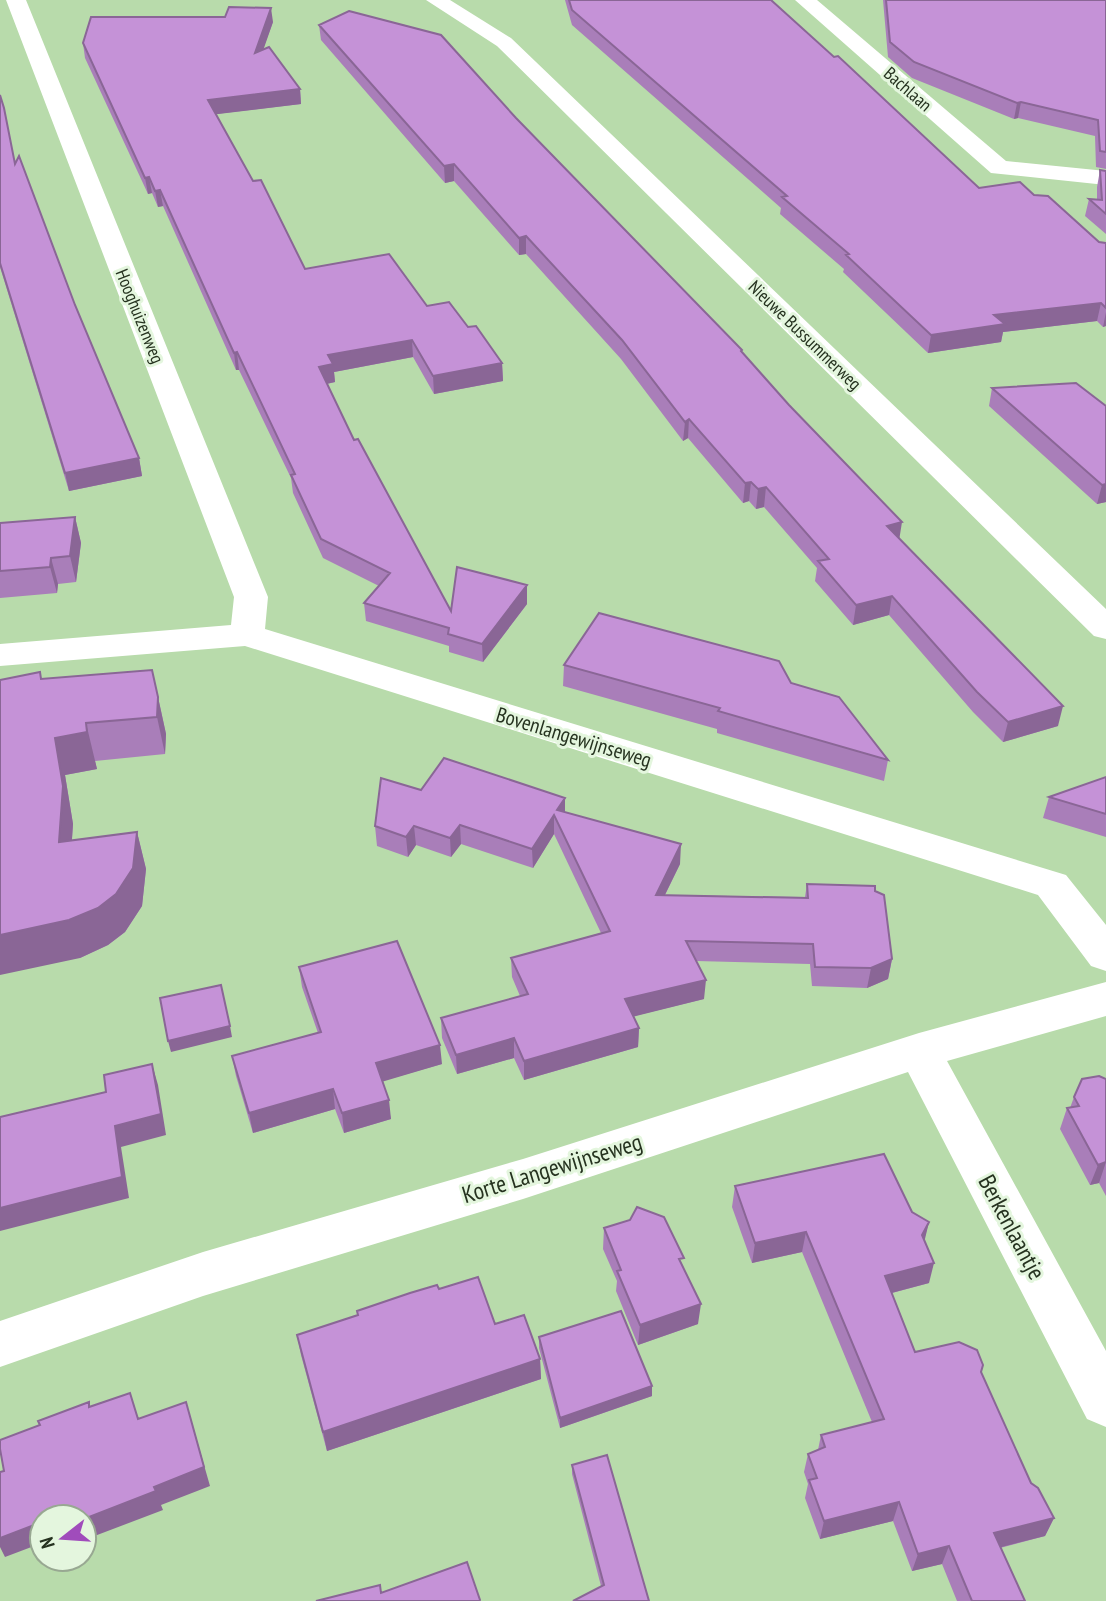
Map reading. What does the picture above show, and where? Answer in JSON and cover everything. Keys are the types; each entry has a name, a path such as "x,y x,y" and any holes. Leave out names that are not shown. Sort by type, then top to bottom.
{"street":[{"name":"Hooghuizenweg","path":"16,0 251,597 247,635"},
{"name":"Nieuwe Bussummerweg","path":"436,0 504,42 1106,628"},
{"name":"Bachlaan","path":"805,0 999,168 1106,178"},
{"name":"Nieuwe Bussummerweg","path":"481,4 504,42"},
{"name":"Bachlaan","path":"1015,170 1045,197"},
{"name":"Bovenlangewijnseweg","path":"0,655 247,635 1052,885 1106,955"},
{"name":"Korte Langewijnseweg","path":"0,1344 203,1274 523,1179 919,1051 1106,999"},
{"name":"Berkenlaantje","path":"919,1051 1106,1402"}],"building":[{"path":"569,0 771,0 834,57 838,56 979,188 1020,182 1034,195 1048,196 1099,242 1106,243 1106,308 1101,303 994,315 1005,324 931,335 846,255 849,254 782,197 787,196 572,10"},
{"path":"886,0 1106,0 1106,152 1100,151 1098,120 1017,103 914,62 890,42"},
{"path":"229,7 271,8 255,53 269,47 300,89 208,100 253,181 261,180 305,269 389,254 427,306 449,302 468,327 476,326 502,363 433,376 412,340 328,355 333,364 319,367 354,440 358,439 451,611 457,567 527,585 482,644 448,634 449,628 364,603 390,573 321,539 291,475 295,474 237,352 234,353 160,190 155,191 149,177 145,178 83,43 91,17 225,17"},
{"path":"349,11 441,35 516,118 742,350 789,405 902,522 887,526 1063,706 1008,722 977,692 892,596 856,605 818,561 829,559 766,487 758,489 751,482 745,483 689,419 685,422 622,340 526,236 519,238 454,164 444,166 319,25"},
{"path":"0,95 15,164 19,156 75,305 139,458 65,473 0,263"},
{"path":"1100,170 1106,171 1106,214 1089,199 1102,200"},
{"path":"1076,383 1106,406 1106,484 1102,485 992,388"},
{"path":"75,517 70,556 51,558 50,567 0,571 0,523"},
{"path":"599,613 779,661 791,683 839,697 888,760 718,711 720,708 564,665"},
{"path":"152,670 158,697 157,717 86,723 87,732 55,738 63,786 59,842 137,832 133,868 116,894 98,908 69,920 0,935 0,680 40,672 41,679"},
{"path":"444,758 565,798 557,810 681,844 656,895 808,898 807,884 875,886 875,891 884,895 892,959 871,968 815,967 813,944 686,941 706,980 625,999 639,1028 524,1061 514,1038 456,1055 441,1018 528,994 511,958 610,931 554,815 532,849 460,825 450,838 414,826 406,837 375,826 381,778 421,790"},
{"path":"1106,777 1106,814 1049,797"},
{"path":"397,941 440,1045 376,1063 389,1100 342,1113 333,1089 249,1113 232,1056 321,1032 299,967"},
{"path":"221,985 230,1026 168,1041 160,998"},
{"path":"152,1064 161,1114 115,1126 122,1177 0,1208 0,1117 106,1092 104,1075"},
{"path":"1099,1076 1106,1079 1106,1162 1098,1165 1067,1108 1079,1106 1074,1097 1082,1079"},
{"path":"884,1154 912,1212 929,1222 922,1235 934,1263 885,1276 915,1352 959,1342 977,1350 983,1365 981,1372 1031,1483 1038,1488 1054,1518 994,1533 1025,1601 972,1601 949,1546 918,1554 899,1502 824,1521 809,1480 817,1478 808,1454 825,1447 821,1435 884,1419 806,1232 755,1243 735,1186"},
{"path":"637,1207 664,1217 684,1258 679,1259 701,1304 640,1325 617,1271 621,1270 604,1228 630,1220"},
{"path":"478,1277 495,1324 524,1315 540,1359 323,1432 297,1335 358,1315 357,1311 410,1293 437,1285 439,1289"},
{"path":"621,1311 652,1386 560,1418 539,1337"},
{"path":"130,1393 138,1419 186,1402 204,1467 154,1487 156,1491 98,1514 98,1503 28,1503 28,1527 0,1538 0,1472 4,1471 0,1440 40,1425 38,1421 89,1402 89,1407"},
{"path":"607,1455 649,1601 573,1601 604,1585 572,1465"},
{"path":"467,1562 479,1601 316,1601 380,1585 381,1593"}]}
